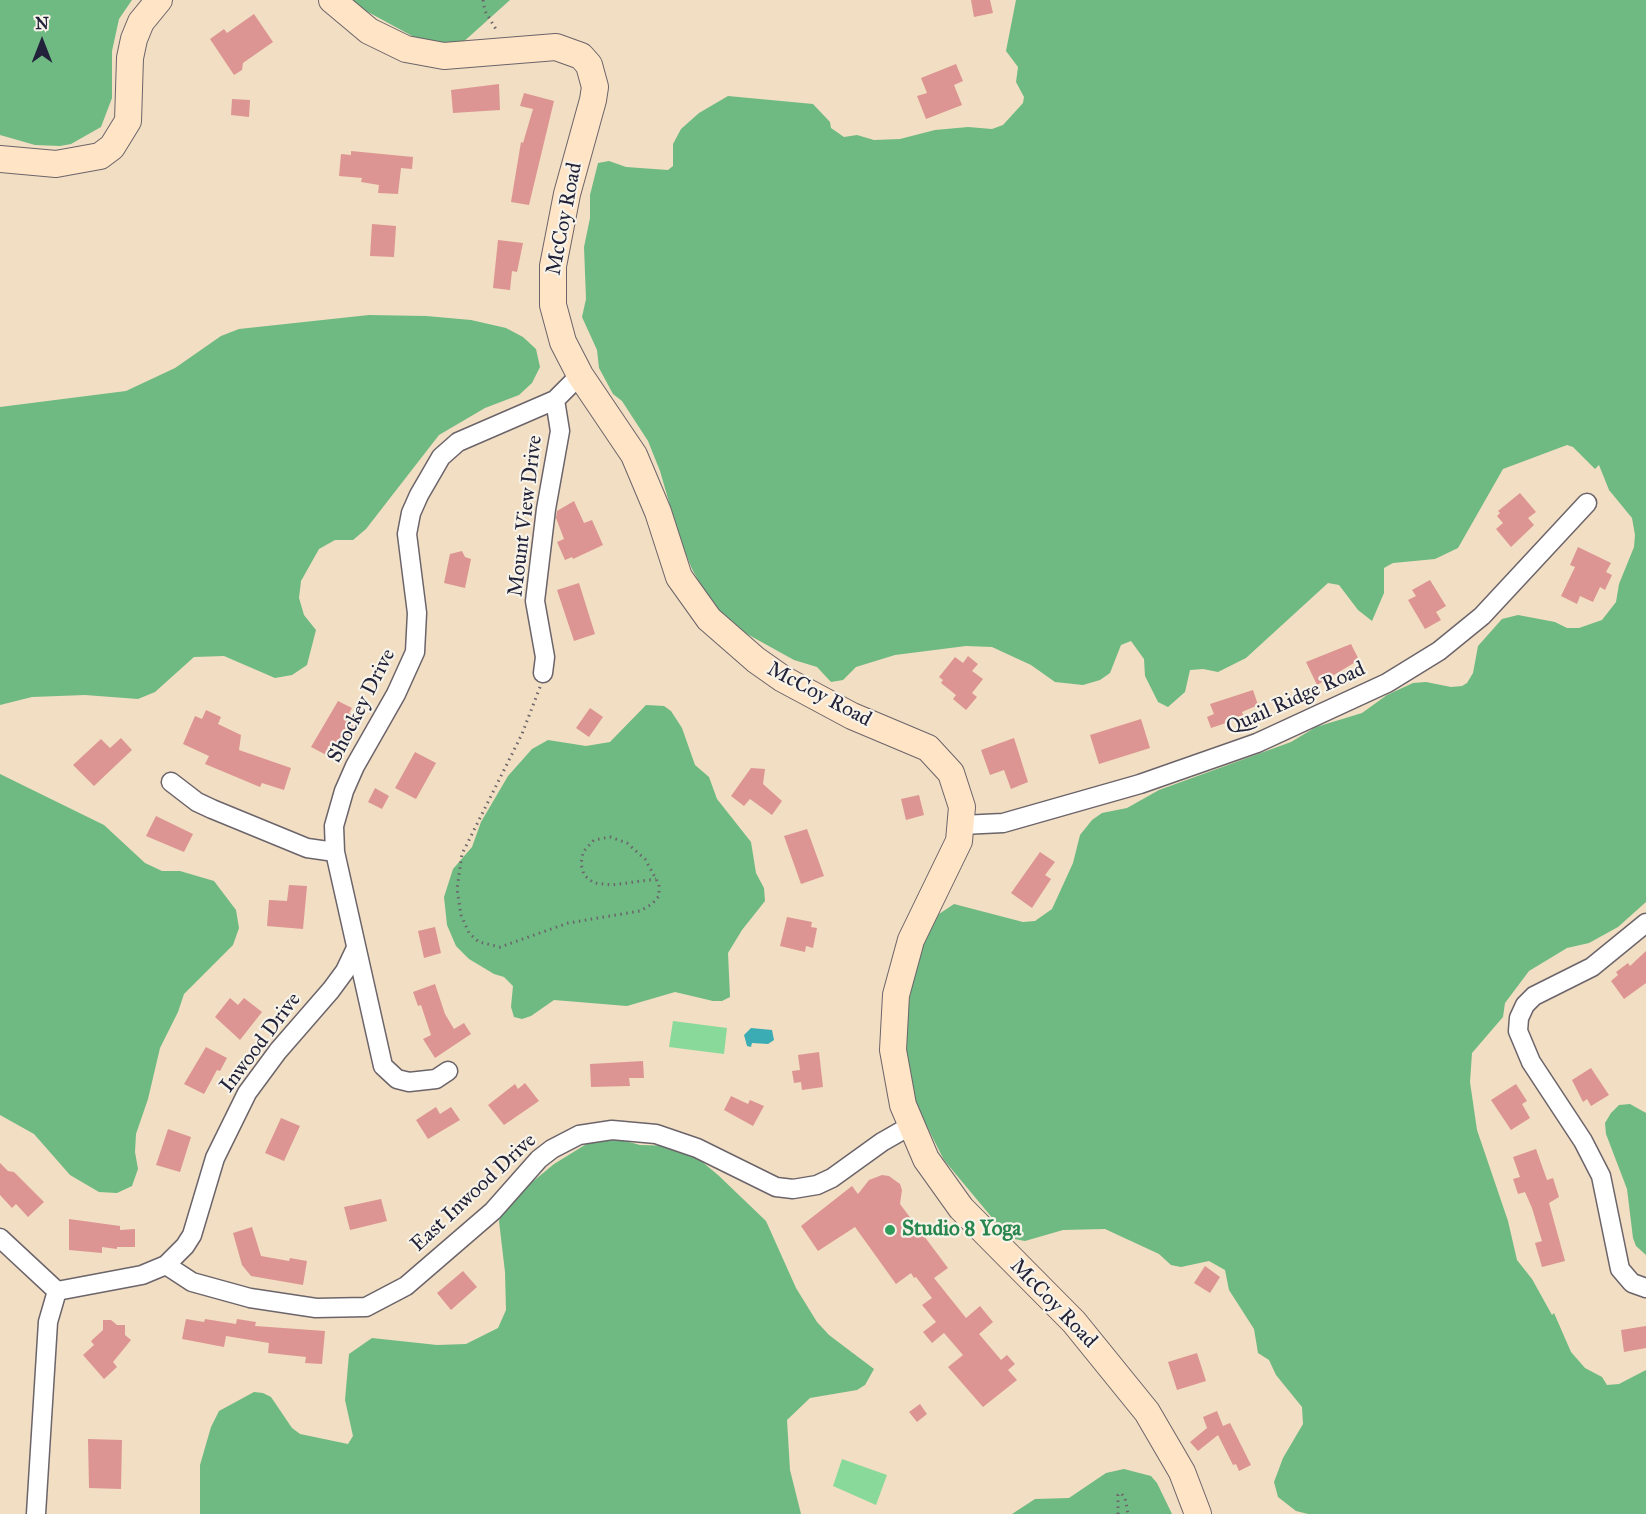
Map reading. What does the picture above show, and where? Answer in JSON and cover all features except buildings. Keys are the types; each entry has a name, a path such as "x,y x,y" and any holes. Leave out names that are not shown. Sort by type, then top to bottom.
{"street":[{"path":"0,159 56,164 100,156 112,147 128,121 130,58 134,39 141,22 159,0"},
{"name":"McCoy Road","path":"332,0 369,31 406,49 444,56 556,47 581,56 589,65 594,87 593,100 565,203 553,266 553,305 563,342 580,375 634,455 647,480 680,577 709,619 756,660 783,679 852,716 928,748 951,773 962,807 962,825 953,856 911,940 896,995 893,1050 901,1097 910,1126 926,1159 960,1208 1074,1322 1141,1404 1167,1443 1198,1514"},
{"name":"Shockey Drive","path":"448,1071 423,1082 397,1079 383,1066 334,852 334,826 344,791 396,694 415,652 417,620 407,534 411,513 420,495 441,457 458,442 555,400 580,375"},
{"name":"Mount View Drive","path":"543,673 545,657 535,601 546,508 560,431 555,400"},
{"name":"Quail Ridge Road","path":"962,825 989,825 1023,818 1140,784 1257,743 1387,683 1439,651 1482,616 1587,503"},
{"path":"171,782 197,802 212,809 300,845 334,852"},
{"path":"1646,923 1592,967 1534,996 1525,1005 1519,1018 1518,1031 1531,1062 1588,1149 1601,1176 1620,1269 1632,1283 1646,1288"},
{"name":"Inwood Drive","path":"166,1265 185,1246 192,1235 215,1158 247,1093 278,1051 331,990 345,971 355,950"},
{"name":"East Inwood Drive","path":"166,1265 192,1282 250,1298 316,1308 366,1307 406,1286 493,1212 540,1159 552,1149 579,1135 612,1130 656,1134 713,1155 776,1187 793,1189 817,1185 832,1178 882,1142 910,1126"},
{"path":"0,1238 57,1291"},
{"path":"57,1291 142,1275 166,1265"},
{"path":"36,1514 47,1333 57,1291"}],"path":[{"path":"483,0 490,19"},
{"path":"543,673 537,699 522,734 462,854 457,889 461,915 469,933 479,942 500,947 568,923 640,910 652,904 658,896 656,879 645,859 627,843 610,837 594,840 583,852 584,875 594,883 612,885 656,879"},
{"path":"1118,1514 1118,1496 1121,1493 1125,1498 1128,1514"}],"green space":[{"path":"0,0 132,0 119,19 112,51 112,98 101,127 71,144 60,146 35,145 0,135"},
{"path":"346,0 510,0 461,44 425,43"},
{"path":"1016,0 1646,0 1646,902 1618,927 1589,943 1567,948 1529,971 1505,1003 1503,1017 1472,1053 1470,1082 1477,1130 1508,1221 1517,1260 1532,1279 1552,1315 1554,1313 1571,1352 1585,1368 1602,1377 1607,1385 1619,1384 1646,1370 1646,1514 1308,1514 1296,1511 1278,1497 1274,1482 1283,1458 1303,1424 1302,1407 1276,1375 1269,1360 1258,1353 1254,1329 1229,1290 1225,1270 1209,1261 1181,1267 1171,1265 1159,1254 1105,1229 1063,1230 1025,1241 1009,1238 944,1160 912,1097 907,1078 904,1031 915,967 928,931 939,914 954,904 1023,922 1035,921 1052,909 1073,863 1080,835 1092,820 1102,813 1127,808 1159,790 1291,742 1316,727 1362,713 1387,695 1413,683 1462,686 1467,683 1473,673 1478,646 1502,619 1518,615 1555,622 1567,628 1579,628 1602,620 1616,602 1619,584 1634,547 1635,535 1632,518 1609,490 1599,465 1595,469 1573,447 1567,445 1503,469 1458,548 1435,559 1393,563 1384,568 1384,593 1372,621 1358,610 1339,585 1328,583 1246,658 1218,672 1203,669 1190,670 1185,692 1168,707 1158,702 1145,676 1144,659 1131,641 1121,645 1110,673 1100,680 1083,685 1055,682 1031,665 992,647 966,646 895,655 856,667 843,680 831,682 817,667 794,660 747,634 712,605 692,569 680,540 660,471 648,441 622,401 613,394 599,368 597,350 582,317 586,299 584,247 590,218 590,195 598,163 609,161 626,167 668,170 673,166 673,144 681,129 699,113 728,96 813,104 830,122 831,128 844,137 857,135 874,140 900,139 935,130 968,127 992,129 1003,125 1023,103 1024,97 1016,82 1018,67 1006,51"},
{"path":"369,315 471,320 506,328 523,337 536,349 540,367 532,383 519,395 485,408 439,435 366,529 353,540 335,540 319,549 301,581 299,598 304,615 316,630 307,665 292,675 275,678 224,656 194,657 155,692 138,699 85,695 32,697 0,705 0,407 126,391 175,368 221,336 239,329"},
{"path":"646,705 664,706 671,711 682,728 695,765 709,777 717,799 751,842 756,873 764,888 765,901 742,930 728,953 730,997 722,1001 713,1001 675,992 627,1006 554,1000 531,1016 522,1019 514,1017 511,1007 513,986 504,977 494,974 469,959 456,946 447,925 444,897 453,869 472,847 481,822 508,776 532,749 548,740 586,746 610,742"},
{"path":"0,774 104,825 145,863 162,871 180,871 214,881 236,910 239,928 233,945 184,994 178,1012 160,1048 148,1099 136,1134 135,1152 138,1169 132,1186 117,1193 99,1192 70,1175 34,1134 0,1115"},
{"path":"673,1021 727,1028 724,1054 669,1047"},
{"path":"1630,1104 1646,1113 1646,1255 1636,1246 1633,1238 1627,1189 1606,1134 1605,1123 1611,1113 1619,1105"},
{"path":"614,1138 640,1145 678,1146 688,1150 718,1175 766,1221 796,1288 817,1322 829,1335 874,1369 865,1385 857,1390 810,1398 787,1420 790,1470 801,1514 200,1514 200,1465 211,1427 219,1411 254,1392 263,1393 271,1397 292,1428 300,1434 348,1444 353,1436 345,1400 349,1354 372,1338 437,1345 466,1344 498,1328 506,1310 505,1272 499,1221 502,1213 519,1193 554,1164 593,1140"},
{"path":"842,1459 887,1475 876,1505 833,1486"},
{"path":"1124,1469 1151,1476 1157,1483 1172,1514 1012,1514 1035,1499 1069,1498 1106,1473"}],"water":[{"path":"751,1028 772,1030 774,1040 768,1044 752,1043 751,1047 747,1046 744,1035"}],"place":[{"name":"Studio 8 Yoga","path":"890,1230"}]}
